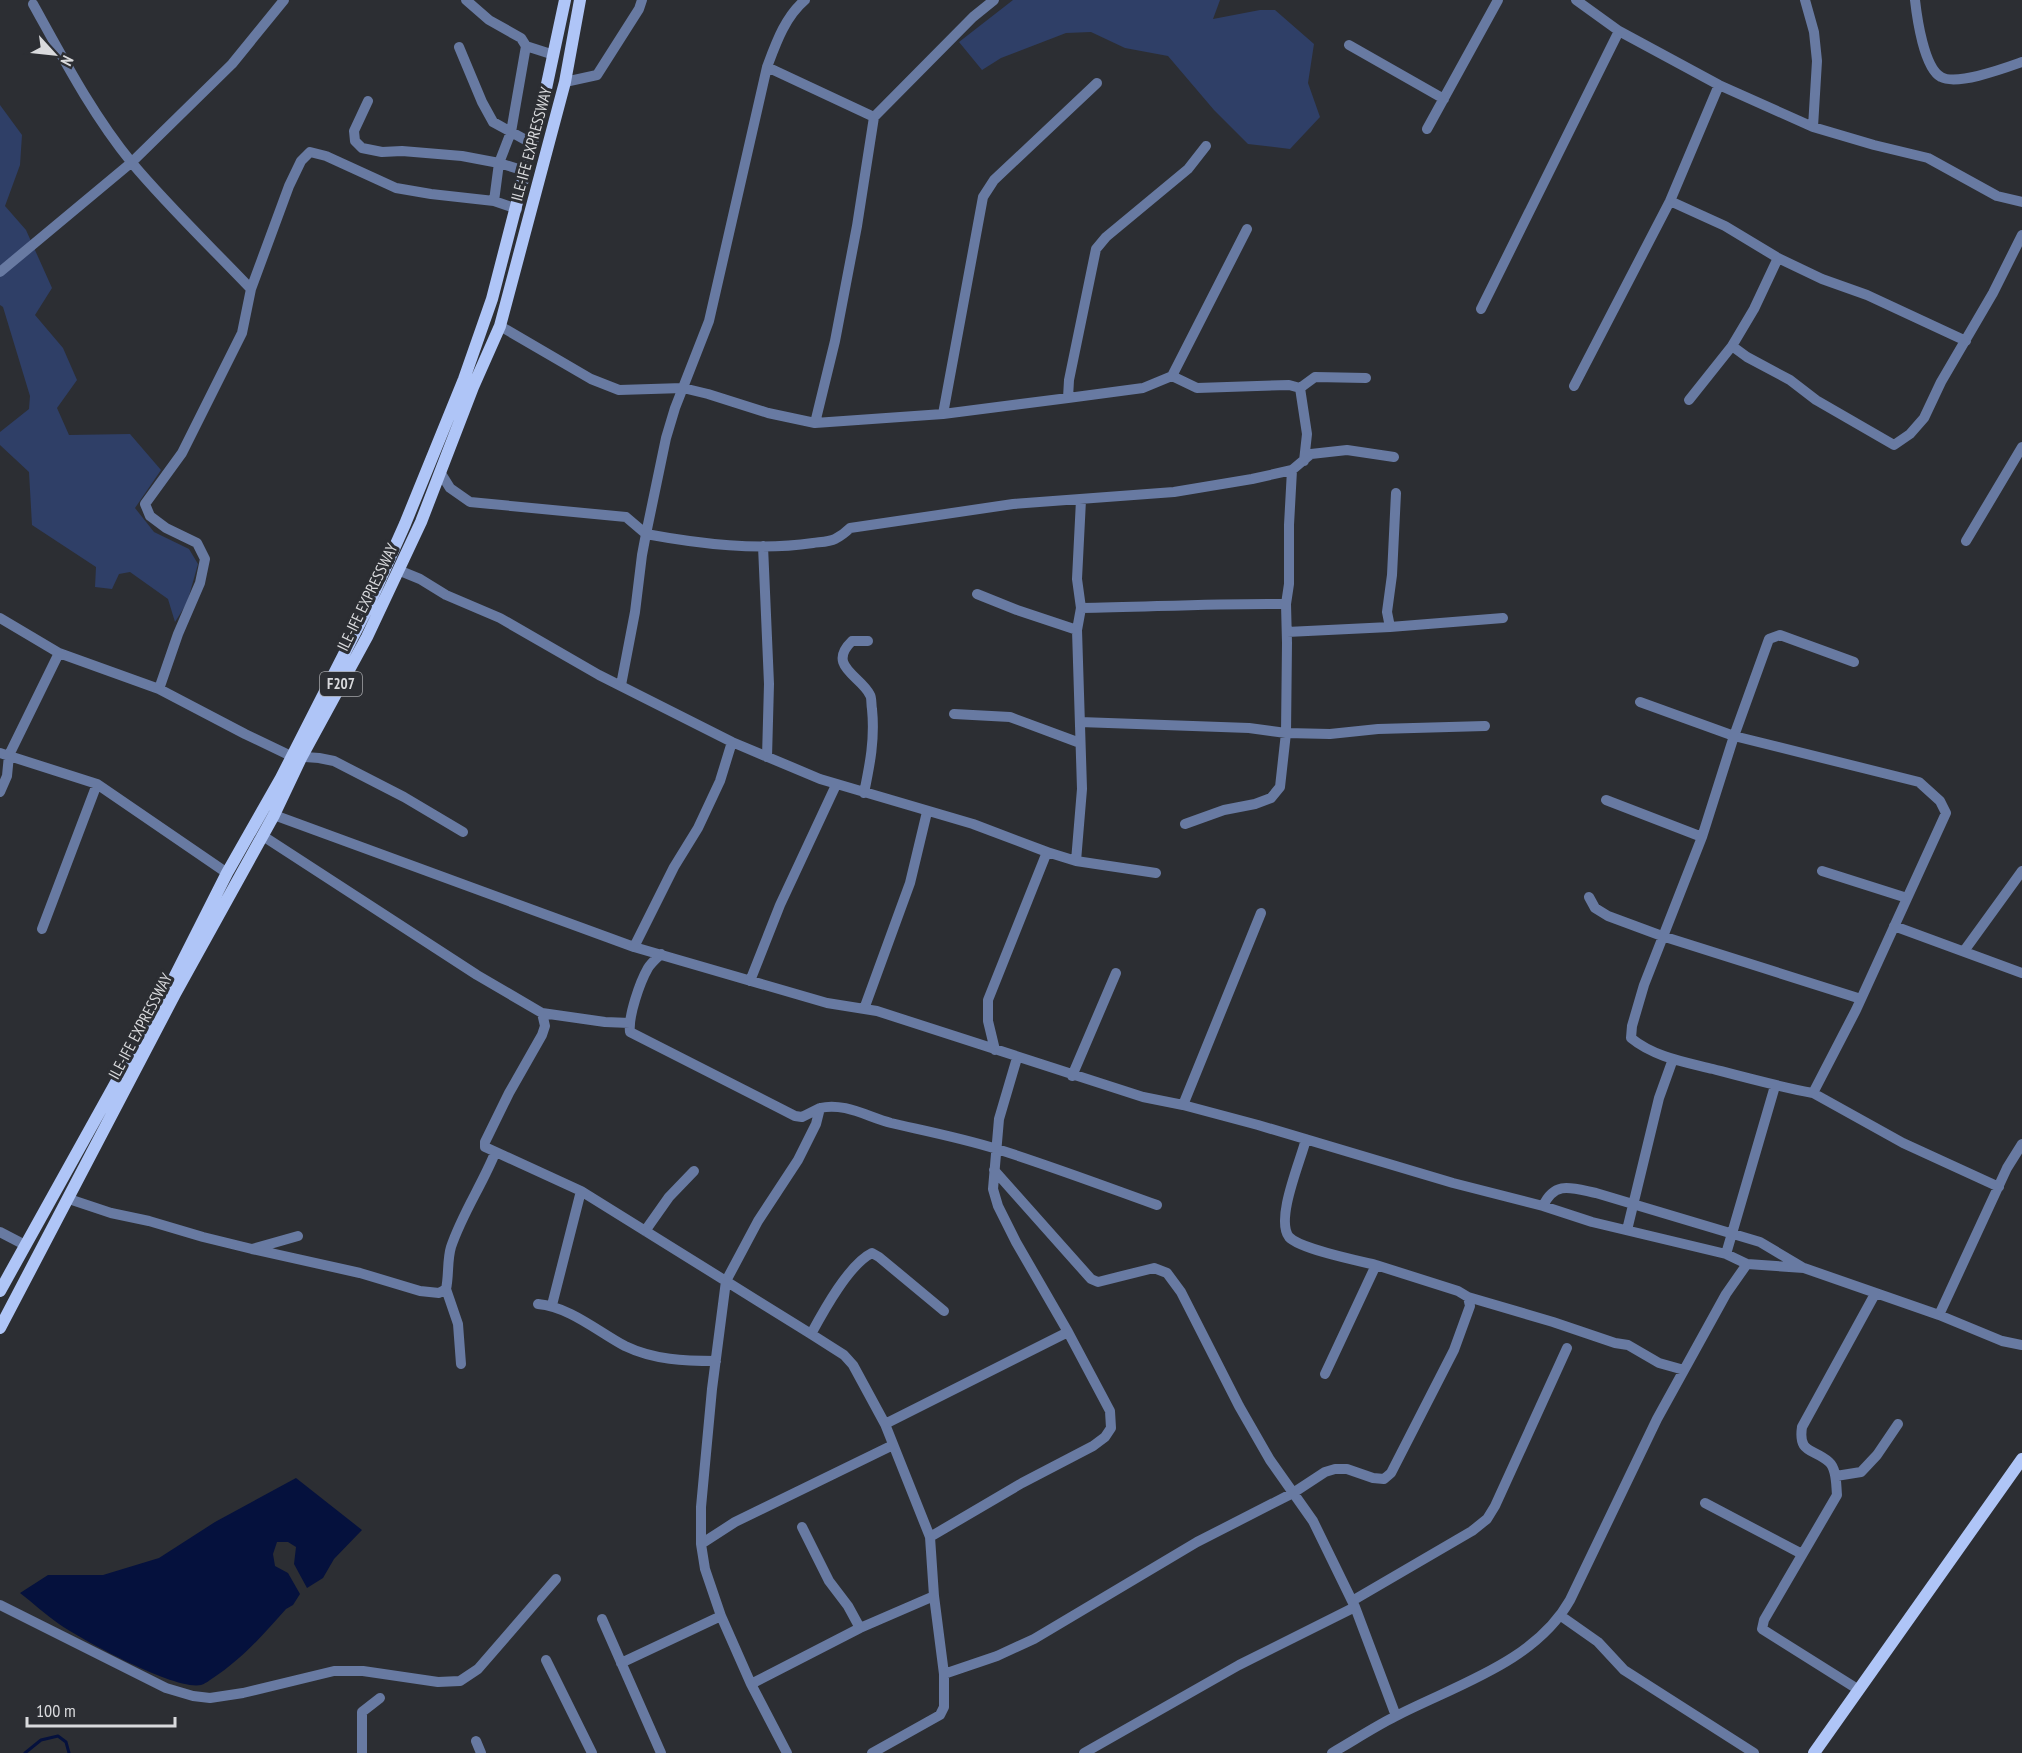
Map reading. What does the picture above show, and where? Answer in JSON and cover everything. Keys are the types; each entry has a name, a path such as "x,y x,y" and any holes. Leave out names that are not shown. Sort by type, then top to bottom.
{"main road":[{"name":"ILE-IFE EXPRESSWAY","path":"0,1328 4,1309 31,1269 176,992 274,815 296,757 368,607 415,499 464,379 492,299 533,144 565,0"},
{"name":"ILE-IFE EXPRESSWAY","path":"0,1291 174,978 227,873 367,637 427,506 473,387 500,326 565,81 580,0"},
{"path":"415,499 427,506"},
{"path":"15,1261 31,1269"},
{"path":"1814,1753 2022,1459"}],"street":[{"path":"0,272 132,162 232,64 284,0"},
{"path":"466,0 489,20 521,38 526,46 554,55"},
{"path":"565,81 597,75 639,9 642,0"},
{"path":"621,684 635,612 642,555 666,438 675,408 710,321 767,67 777,40 795,9 805,0"},
{"path":"815,423 836,341 874,117 973,17 994,0"},
{"path":"1427,129 1498,0"},
{"path":"1576,0 1619,31 1719,85 1813,127 1928,158 1996,196 2022,202"},
{"path":"1805,0 1814,32 1817,61 1813,127"},
{"path":"1915,0 1917,18 1929,60 1933,70 1942,78 1956,80 2022,62"},
{"path":"33,4 71,69 79,88 132,162 251,289"},
{"path":"1481,309 1619,31"},
{"path":"1349,45 1444,99"},
{"path":"494,201 499,163 511,132 526,46"},
{"path":"459,47 493,122 533,144"},
{"path":"767,67 874,117"},
{"path":"943,414 983,197 994,180 1097,83"},
{"path":"1574,386 1670,201 1719,85"},
{"path":"368,101 354,131 355,141 362,148 499,163 525,171"},
{"path":"1068,398 1069,380 1096,249 1106,237 1188,169 1206,146"},
{"path":"159,689 178,634 200,583 205,559 197,543 166,528 150,516 146,504 182,453 242,333 251,289 289,186 301,161 310,153 326,156 396,188 494,201 517,209"},
{"path":"1670,201 1725,226 1778,258 1822,279 1868,295 1966,341"},
{"path":"500,326 591,379 620,390 684,388 768,413 815,423 943,414 1068,398 1143,388 1172,376 1247,229"},
{"path":"1732,346 1747,357 1790,380 1825,406 1894,446 1910,434 1924,418 1941,382 1966,341 2022,236"},
{"path":"1689,400 1732,346 1754,309 1778,258"},
{"path":"1172,376 1197,388 1288,385 1300,388 1316,377 1366,378"},
{"path":"1300,388 1307,434 1304,460"},
{"path":"1966,541 2022,447"},
{"path":"440,472 450,488 470,502 626,517 646,534 685,542 763,546 801,545 834,540 850,528 1012,504 1174,492 1252,479 1292,470 1311,454 1347,450 1394,457"},
{"path":"1185,824 1224,810 1255,804 1271,798 1280,787 1286,733 1286,604 1289,584 1288,525 1292,470"},
{"path":"1390,627 1387,612 1392,575 1396,493"},
{"path":"1076,861 1082,789 1077,630 1080,608 1077,579 1081,500"},
{"path":"763,546 769,684 767,757"},
{"path":"398,570 420,579 446,596 500,618 599,675 621,684 732,742 836,785 973,824 1076,861 1155,873"},
{"path":"977,594 1077,630"},
{"path":"1080,608 1215,603 1286,604"},
{"path":"0,618 59,653 159,689 245,734 296,757 334,761 404,797 463,832"},
{"path":"1287,632 1503,618"},
{"path":"1854,662 1780,635 1769,639 1734,736 1702,837 1644,985 1632,1026 1631,1038 1644,1048 1673,1059 1814,1094 1903,1143 1999,1187"},
{"path":"864,794 874,733 870,695 849,672 843,662 843,655 852,641 868,641"},
{"path":"0,792 7,776 5,754 59,653"},
{"path":"1641,702 1734,736 1919,782 1940,801 1946,813 1861,999 1814,1094"},
{"path":"954,714 1010,717 1080,743"},
{"path":"1080,722 1250,728 1286,733 1330,734 1378,729 1485,726"},
{"path":"634,947 674,867 698,828 720,781 732,742"},
{"path":"5,754 97,784 227,873"},
{"path":"42,929 97,784"},
{"path":"750,981 780,905 836,785"},
{"path":"1606,800 1702,837"},
{"path":"864,1010 910,883 927,812"},
{"path":"274,815 634,947 827,1003 876,1011 1143,1098 1184,1105 1454,1183 1543,1206 1592,1222 1726,1254 1747,1264 1804,1268"},
{"path":"263,836 477,975 542,1013 605,1022 630,1023"},
{"path":"995,1050 986,1008 988,1000 1047,852"},
{"path":"1822,871 1907,898"},
{"path":"1964,951 2022,871"},
{"path":"1589,897 1595,908 1608,916 1662,936 1861,999"},
{"path":"1184,1105 1261,913"},
{"path":"1894,926 2022,973"},
{"path":"661,954 649,966 645,974 630,1023 630,1032 795,1116 802,1117 828,1106 840,1107 890,1123 921,1128 997,1149 1157,1205"},
{"path":"1072,1076 1116,973"},
{"path":"542,1013 545,1026 542,1035 509,1093 485,1142 485,1147 581,1191 844,1355 853,1365 885,1424 930,1537 934,1596 944,1674 944,1707 940,1714 872,1753"},
{"path":"930,1537 1022,1483 1093,1446 1105,1437 1111,1428 1110,1411 1016,1242 993,1190 999,1119 1017,1058"},
{"path":"1627,1230 1659,1098 1673,1059"},
{"path":"1726,1254 1775,1086"},
{"path":"787,1753 751,1684 721,1616 705,1569 700,1544 703,1486 726,1281 758,1221 798,1160 816,1124 820,1108"},
{"path":"1306,1139 1286,1208 1286,1230 1289,1237 1306,1246 1377,1265 1458,1291 1467,1297 1628,1345 1659,1363 1684,1370"},
{"path":"1939,1315 2007,1168 2022,1144"},
{"path":"461,1364 458,1324 446,1289 450,1249 495,1153"},
{"path":"993,1170 1091,1280 1098,1282 1154,1269 1167,1273 1181,1292 1239,1406 1270,1460 1313,1521 1353,1604 1396,1716"},
{"path":"645,1231 669,1197 694,1171"},
{"path":"1543,1206 1549,1194 1557,1188 1596,1193 1760,1242 1804,1268 1939,1315 2002,1341 2022,1345"},
{"path":"552,1305 581,1191"},
{"path":"69,1199 111,1213 149,1221 202,1237 360,1273 420,1291 440,1293 446,1289"},
{"path":"0,1232 25,1245"},
{"path":"252,1249 298,1236"},
{"path":"811,1334 841,1285 865,1257 872,1253 944,1311"},
{"path":"1332,1753 1396,1716 1510,1659 1551,1627 1561,1616 1657,1419 1726,1293 1747,1264"},
{"path":"1325,1374 1377,1265"},
{"path":"1859,1689 1762,1629 1764,1620 1837,1495 1836,1476 1830,1463 1805,1448 1800,1439 1802,1427 1875,1294"},
{"path":"944,1674 979,1664 1034,1639 1197,1542 1293,1493 1325,1472 1347,1469 1373,1478 1384,1479 1391,1473 1454,1350 1470,1306 1467,1297"},
{"path":"538,1304 552,1305 626,1346 653,1357 716,1361"},
{"path":"885,1424 1068,1332"},
{"path":"1084,1753 1239,1665 1353,1604 1472,1531 1487,1519 1532,1428 1567,1348"},
{"path":"1836,1476 1861,1472 1877,1455 1898,1424"},
{"path":"700,1544 735,1522 893,1445"},
{"path":"1706,1503 1802,1554"},
{"path":"802,1527 829,1581 848,1606 860,1628"},
{"path":"0,1605 166,1688 193,1696 210,1698 243,1694 334,1671 363,1671 438,1682 460,1681 478,1669 556,1579"},
{"path":"751,1684 860,1628 934,1596"},
{"path":"621,1663 721,1616"},
{"path":"1561,1616 1598,1642 1624,1670 1754,1753"},
{"path":"602,1619 661,1753"},
{"path":"546,1660 592,1753"},
{"path":"362,1753 362,1712 380,1698"},
{"path":"477,1741 481,1753"}],"shaded area":[{"path":"1013,0 1220,0 1213,19 1260,10 1275,10 1314,44 1308,83 1320,117 1290,149 1248,144 1214,110 1168,56 1125,48 1091,32 1066,33 1001,58 982,70 959,42"},
{"path":"0,105 22,135 20,165 5,206 26,230 52,288 35,315 63,348 77,380 57,408 69,435 130,434 161,470 135,508 154,532 189,549 198,564 187,603 175,622 168,599 130,572 119,574 112,589 95,587 96,567 32,525 29,472 0,445 0,432 29,409 30,396 3,307 0,305"},
{"path":"296,1478 362,1530 334,1559 323,1578 307,1588 294,1564 296,1547 288,1542 277,1542 273,1554 275,1566 288,1573 300,1594 293,1605 286,1609 243,1655 201,1685 189,1685 151,1673 107,1652 59,1624 20,1593 48,1575 103,1575 159,1558 215,1522"}],"waterway":[{"path":"25,1753 41,1740 58,1736 66,1742 69,1753"}]}
